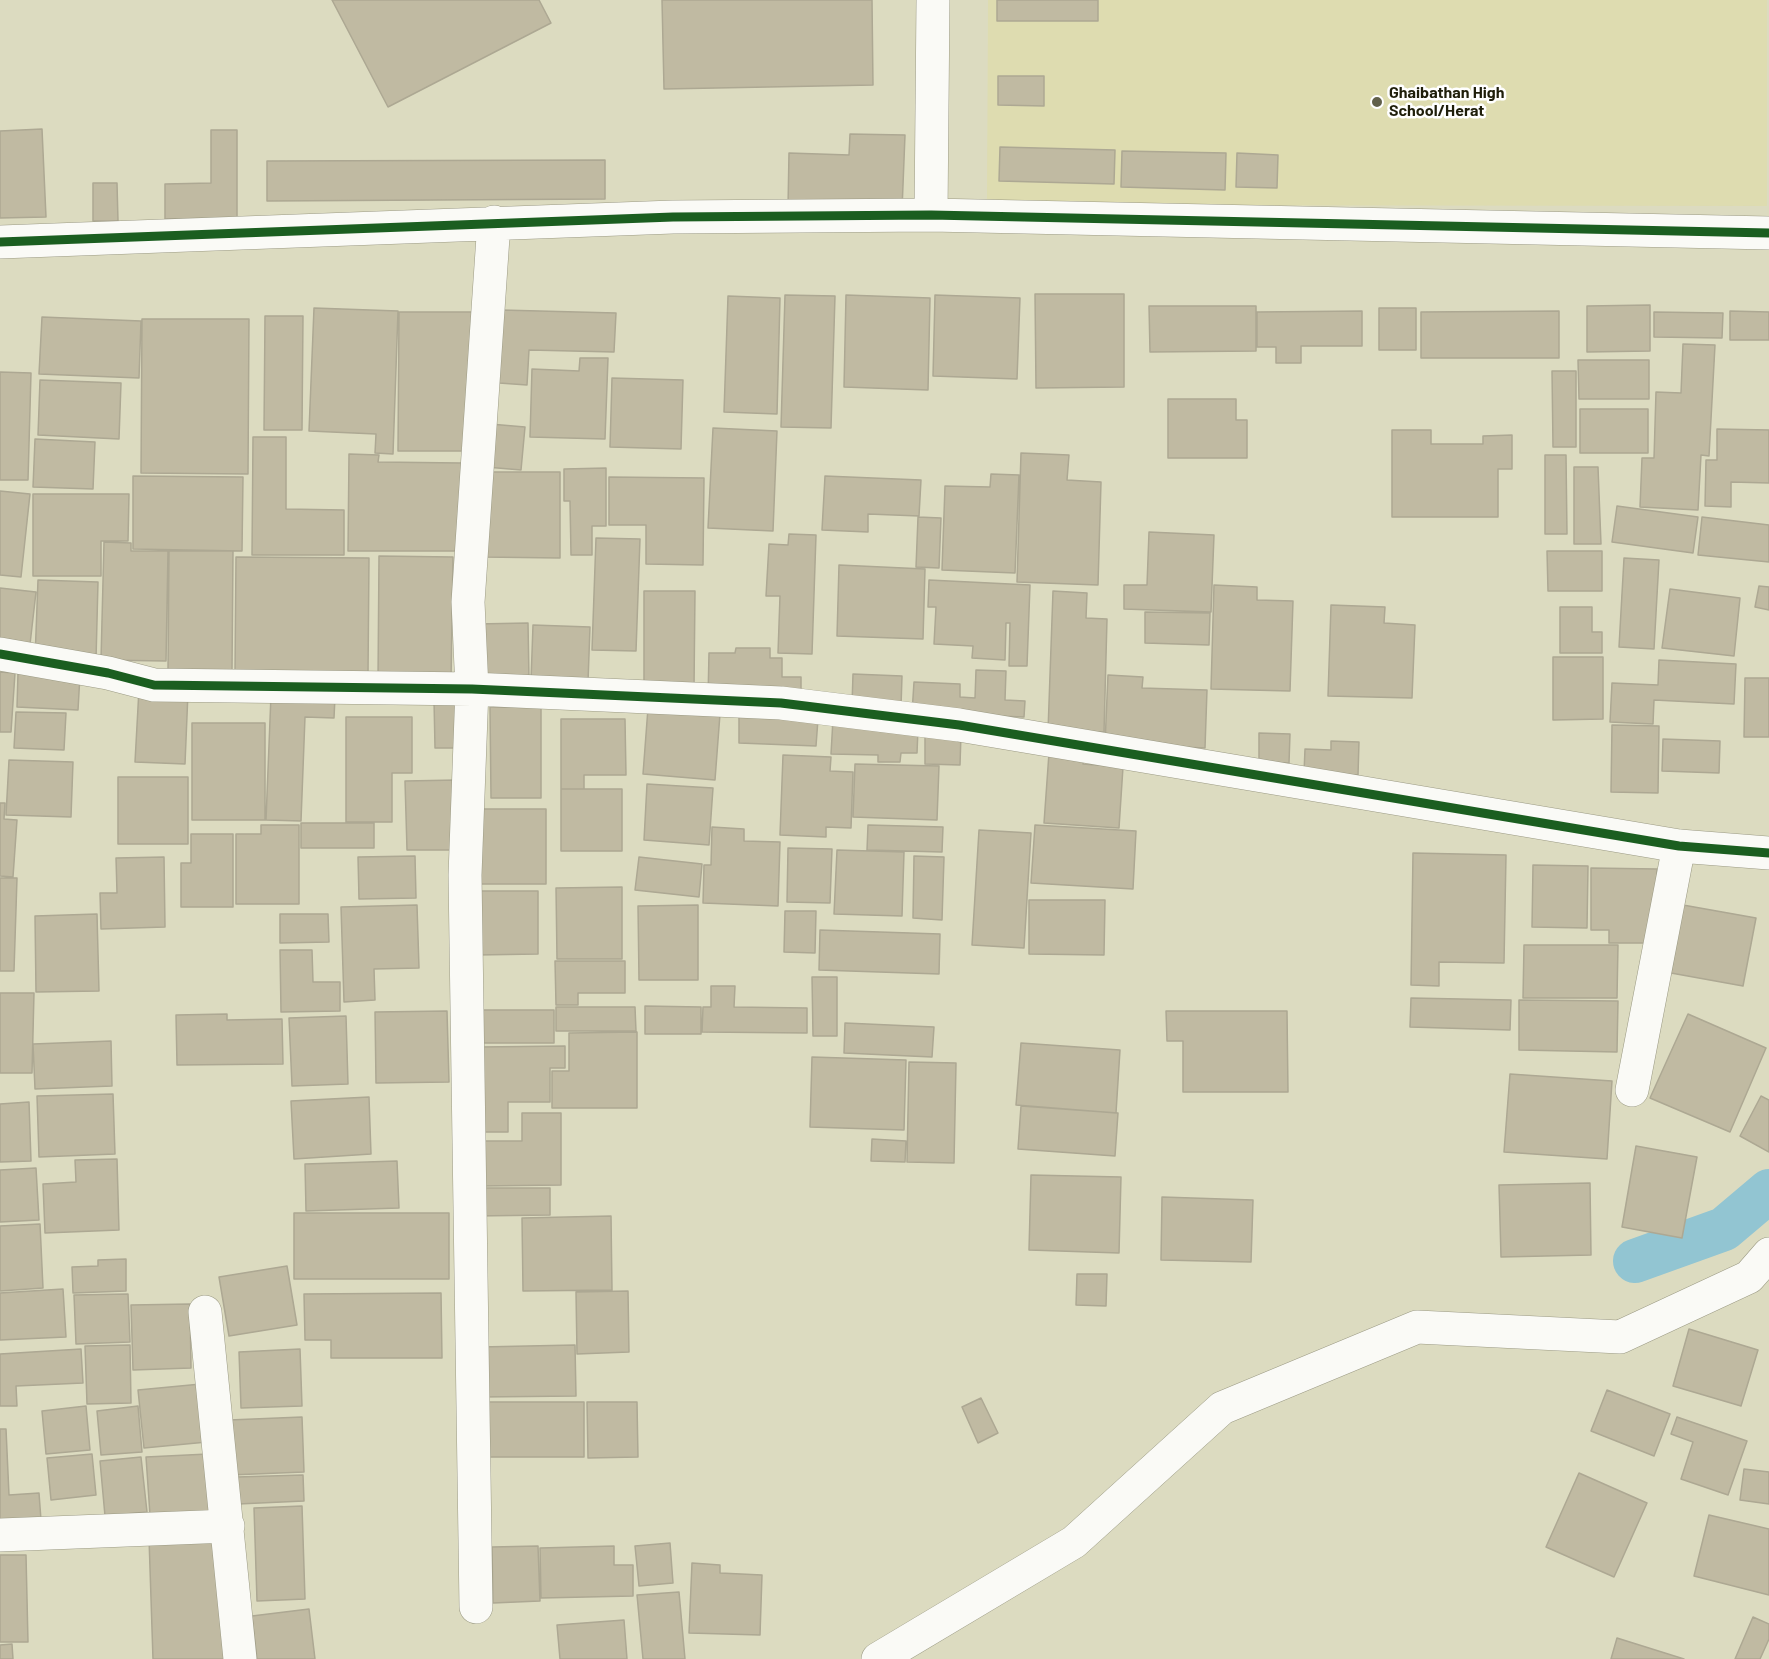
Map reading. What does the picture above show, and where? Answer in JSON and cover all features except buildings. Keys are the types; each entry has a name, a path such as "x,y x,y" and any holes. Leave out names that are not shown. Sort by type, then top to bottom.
{"street":[{"path":"931,215 933,0"},
{"path":"0,242 494,222 673,217 931,215 1769,233"},
{"path":"476,1607 465,875 472,689 468,602 494,222"},
{"path":"0,654 108,673 154,685 472,689 781,703 959,725 1679,846 1769,853"},
{"path":"1632,1090 1679,846"},
{"path":"878,1659 1074,1542 1222,1408 1417,1327 1620,1337 1749,1277 1769,1254"},
{"path":"205,1312 240,1659"},
{"path":"0,1535 228,1526"}],"shaded area":[{"name":"Ghaibathan High School/Herat","path":"988,0 1767,0 1767,206 987,205"}],"waterway":[{"path":"1635,1261 1724,1229 1769,1191"}],"cycle path":[{"path":"0,242 673,217 931,215 1769,233"},
{"path":"0,654 108,673 154,685 472,689 781,703 959,725 1679,846 1769,853"}],"place":[{"name":"Ghaibathan High School/Herat","path":"1377,102"}]}
